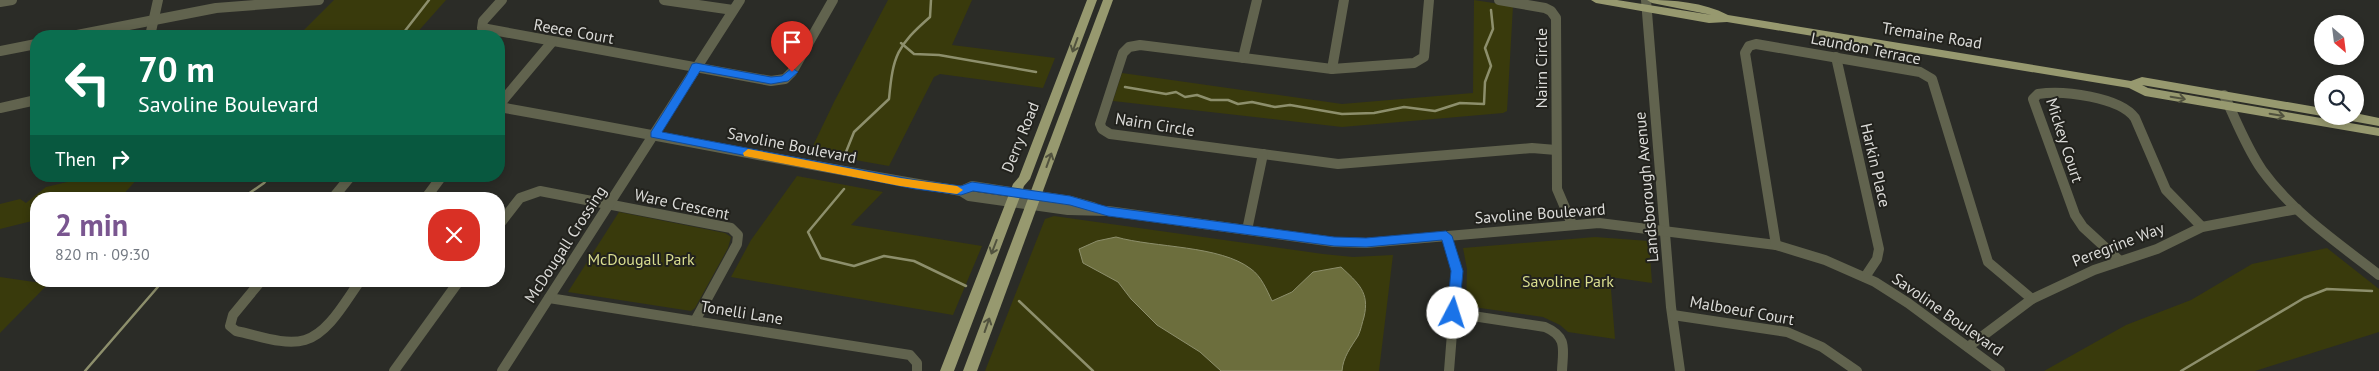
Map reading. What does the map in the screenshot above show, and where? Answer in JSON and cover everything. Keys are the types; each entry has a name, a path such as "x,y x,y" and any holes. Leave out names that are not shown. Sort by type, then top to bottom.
{"main road":[{"name":"Derry Road","path":"947,371 1014,197 1024,179 1092,0"},
{"path":"970,371 1108,0"},
{"name":"Tremaine Road","path":"1596,0 1648,3 1709,19 1727,18 2132,85 2145,92 2379,132"},
{"name":"Tremaine Road","path":"2132,85 2142,81 2314,111"},
{"path":"2364,119 2379,122"}],"street":[{"path":"0,2 12,0"},
{"path":"151,30 158,0"},
{"path":"101,30 239,5 319,0"},
{"name":"Reece Court","path":"492,30 482,28 482,24 502,0"},
{"path":"664,0 733,10"},
{"name":"McDougall Crossing","path":"502,371 611,204 740,0"},
{"name":"Reece Court","path":"505,33 771,81 785,79 792,72 834,0"},
{"path":"1243,58 1256,0"},
{"path":"1332,69 1344,0"},
{"name":"Nairn Circle","path":"1429,0 1425,52 1421,60 1414,63 1332,69 1140,45 1129,47 1123,53 1100,124 1102,129 1110,134 1350,164 1532,148 1556,150"},
{"name":"Nairn Circle","path":"1500,0 1545,8 1551,11 1556,18 1557,189 1572,224"},
{"name":"Landsborough Avenue","path":"1648,3 1665,230 1680,371"},
{"path":"505,99 552,42"},
{"name":"Laundon Terrace","path":"1776,245 1746,51 1749,46 1760,44 1920,72 1932,79 1988,262 2032,299"},
{"path":"0,51 30,45"},
{"name":"Harkin Place","path":"1836,56 1879,249 1877,259 1865,277"},
{"name":"Mickey Court","path":"2120,260 2083,227 2075,214 2034,102 2033,98 2038,94 2052,93 2114,104 2129,110 2166,190 2202,227"},
{"path":"2224,95 2261,168 2297,209 2379,275"},
{"path":"0,108 30,101"},
{"name":"Savoline Boulevard","path":"505,107 655,134 855,174 961,190 969,196 1014,197 1033,200 1068,210 1108,212 1349,243 1572,224 1613,224 1776,245 1812,255 1865,277 1908,303 2000,371"},
{"path":"1247,230 1263,154"},
{"path":"338,192 346,182"},
{"path":"505,216 517,199 533,191 611,204"},
{"name":"Ware Crescent","path":"611,204 731,228 736,232 737,244 695,321"},
{"name":"Peregrine Way","path":"1968,347 2032,299 2094,270 2157,249 2202,227 2297,209"},
{"path":"1446,236 1457,271 1449,371"},
{"path":"256,287 233,315 230,326 236,331 300,341 311,338 322,330 355,287"},
{"path":"394,371 454,287"},
{"name":"Tonelli Lane","path":"549,298 910,355 917,363 918,371"},
{"path":"1453,313 1551,329 1563,342 1562,371"},
{"name":"Malboeuf Court","path":"1673,315 1787,332 1822,347 1856,371"}],"green space":[{"path":"334,0 446,0 419,30 304,30"},
{"path":"888,0 972,0 952,45 1055,58 1043,88 940,74 934,77 889,166 810,152"},
{"path":"1474,0 1513,6 1507,111 1503,113 1342,127 1113,101 1122,73 1342,104 1473,93"},
{"path":"797,176 883,192 851,225 982,246 953,315 731,277 751,240"},
{"path":"67,182 135,182 125,192 40,192 46,187"},
{"path":"20,199 26,203 30,200 30,222 0,229 0,204"},
{"name":"McDougall Park","path":"619,212 725,233 731,237 728,248 695,308 691,311 568,292"},
{"path":"1054,216 1323,254 1353,257 1393,255 1379,371 985,371 1045,219"},
{"name":"Savoline Park","path":"1595,237 1649,241 1652,283 1610,277 1615,339 1568,332 1560,325 1543,317 1466,306 1467,269 1463,248"},
{"path":"2327,248 2379,289 2379,332 2255,371 2044,371 2126,325 2191,300 2252,264"},
{"path":"0,277 30,281 30,287 45,287 0,333"}],"shaded area":[{"path":"1116,237 1205,251 1238,261 1258,275 1272,301 1292,292 1313,272 1341,267 1357,283 1364,294 1365,301 1364,317 1360,331 1350,348 1342,371 1221,371 1200,352 1157,325 1131,299 1118,282 1083,263 1079,249 1097,241"}],"waterway":[{"path":"406,30 429,0"},
{"path":"903,45 930,17 931,0"},
{"path":"1125,87 1166,94 1176,92 1185,97 1197,95 1211,100 1228,100 1238,104 1252,102 1275,107 1290,105 1342,114 1374,113 1404,107 1435,111 1460,103 1484,104 1485,82 1491,66 1485,48 1493,29 1491,10"},
{"path":"846,152 854,132 889,99 892,72 895,61 903,45"},
{"path":"903,45 914,54 939,55 1036,72"},
{"path":"251,192 265,182"},
{"path":"844,189 808,232 821,258 854,266 884,256 914,261 966,286"},
{"path":"85,371 158,287"},
{"path":"2181,371 2304,298 2327,289 2372,291"},
{"path":"1019,301 1093,371"}],"slow traffic":[{"path":"748,153 915,185 957,190"}],"route":[{"path":"792,72 785,79 771,81 696,67 693,76 655,134 915,185 961,190 972,186 1070,201 1108,212 1334,242 1349,243 1446,236 1457,271 1453,313"}]}
